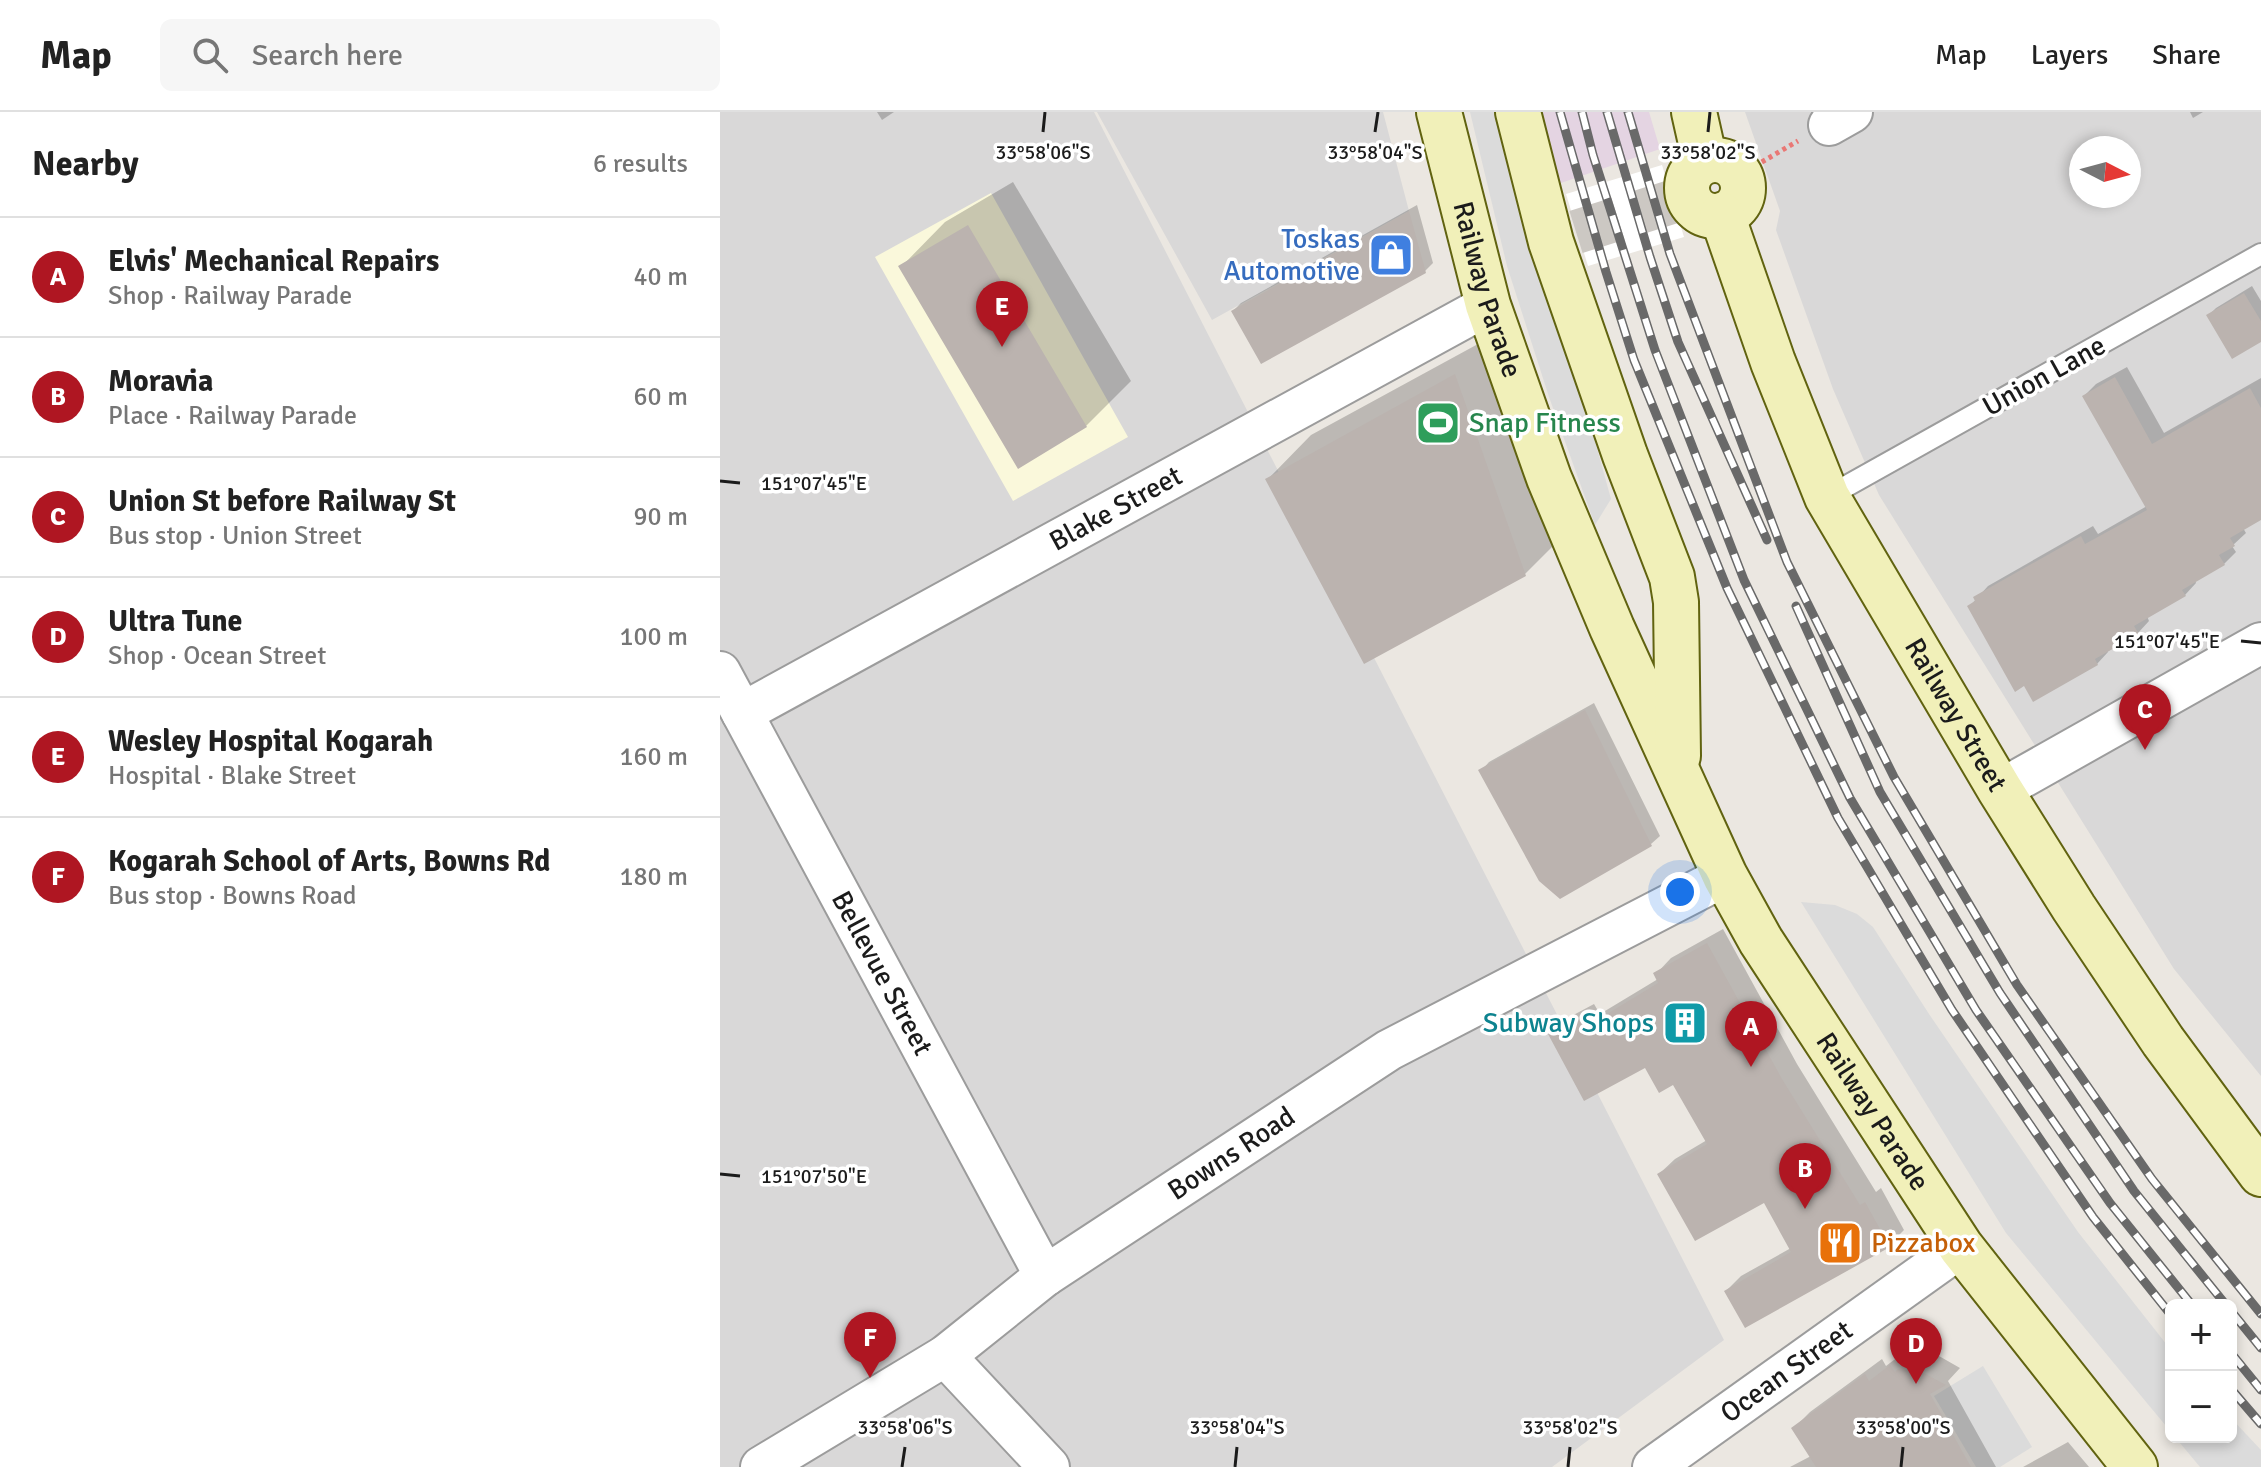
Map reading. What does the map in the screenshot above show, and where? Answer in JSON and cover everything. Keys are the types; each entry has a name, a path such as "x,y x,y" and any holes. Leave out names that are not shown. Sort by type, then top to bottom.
{"main road":[{"name":"Railway Parade","path":"1439,112 1488,305 1549,478 1612,628 1725,876 1761,941 1961,1247 2135,1467"},
{"name":"Railway Parade","path":"1518,112 1563,237 1625,455 1672,577 1676,602 1678,770"},
{"name":"Railway Street","path":"1694,112 1707,190 1827,497 2000,790 2163,1041 2261,1174"},
{"path":"1612,628 1649,613 1657,606 1663,576 1662,548"}],"street":[{"name":"Blake Street","path":"742,713 1488,305"},
{"path":"2000,790 2261,643"},
{"name":"Bellevue Street","path":"720,672 1045,1276"},
{"name":"Bowns Road","path":"761,1467 945,1356 1045,1276 1389,1050 1725,876"},
{"name":"Ocean Street","path":"1653,1467 1961,1247"},
{"path":"945,1356 1049,1467"}],"lane":[{"name":"Union Lane","path":"1827,497 2261,254"}],"path":[{"path":"1707,190 1841,118"}],"shaded area":[{"path":"720,112 1094,112 1724,1340 1552,1467 720,1467"},
{"path":"1097,112 1383,112 1409,211 1212,320"},
{"path":"1470,112 1504,112 1611,499 1595,525 1507,266"},
{"path":"1539,112 1649,112 1660,149 1558,184"},
{"path":"1745,112 2261,112 2261,1076 2174,969 1879,495 1833,389 1776,230 1780,211"},
{"path":"991,193 1128,437 1013,501 875,257"},
{"path":"1801,902 1835,905 1857,914 1873,927 2078,1232 2165,1342 2165,1425 2006,1233"},
{"path":"1983,1366 2032,1447 2000,1467 1976,1467 1934,1396"},
{"path":"2237,1424 2261,1450 2261,1467 2200,1467 2180,1443 2237,1443"}],"pier":[{"path":"1662,165 1684,237 1588,266 1566,194"}],"building":[{"path":"1409,211 1426,273 1261,364 1231,311"},
{"path":"968,225 1087,427 1018,469 898,266"},
{"path":"2244,293 2261,321 2261,342 2232,359 2206,315"},
{"path":"1455,374 1526,576 1364,664 1265,479"},
{"path":"2115,377 2152,444 2250,388 2261,408 2261,520 2230,538 2235,546 2219,555 2225,565 2182,590 2186,596 2134,626 2139,634 2095,659 2098,665 2033,702 2024,686 2015,692 1967,606 1975,601 1973,597 2081,536 2085,544 2147,510 2082,396"},
{"path":"1585,710 1652,846 1560,899 1539,881 1478,770"},
{"path":"1707,943 1782,1079 1860,1205 1865,1202 1890,1247 1745,1328 1724,1291 1791,1252 1764,1203 1695,1241 1657,1174 1707,1144 1673,1085 1659,1093 1645,1068 1584,1101 1548,1034 1578,1018 1584,1028 1658,983 1653,973"},
{"path":"1890,1365 1895,1372 1898,1369 1922,1372 1946,1385 1930,1394 1971,1467 1816,1467 1791,1428 1865,1374 1869,1381"}],"tunnel":[{"path":"1576,232 1678,200"}],"railway":[{"path":"1560,112 1634,360 1727,588 1838,818 1952,1010 2093,1217 2165,1307"},
{"path":"1582,112 1655,350 1744,580 1850,798 1976,1010 2110,1203 2187,1299"},
{"path":"1607,112 1678,342 1767,540"},
{"path":"1628,112 1670,254 1787,562 1894,777 2017,985 2152,1179 2261,1314"},
{"path":"1796,606 1880,792 2000,993 2134,1191 2221,1299"},
{"path":"2237,1318 2261,1348"},
{"path":"2237,1360 2261,1390"},
{"path":"2237,1396 2261,1424"}],"place":[{"name":"Toskas Automotive","path":"1391,255"},
{"name":"Wesley Hospital Kogarah","path":"1002,347"},
{"name":"Snap Fitness","path":"1438,423"},
{"name":"Union St before Railway St","path":"2145,750"},
{"name":"Subway Shops","path":"1685,1023"},
{"name":"Elvis' Mechanical Repairs","path":"1751,1067"},
{"name":"Moravia","path":"1805,1209"},
{"name":"Pizzabox","path":"1840,1243"},
{"name":"Kogarah School of Arts, Bowns Rd","path":"870,1378"},
{"name":"Ultra Tune","path":"1916,1384"}]}
